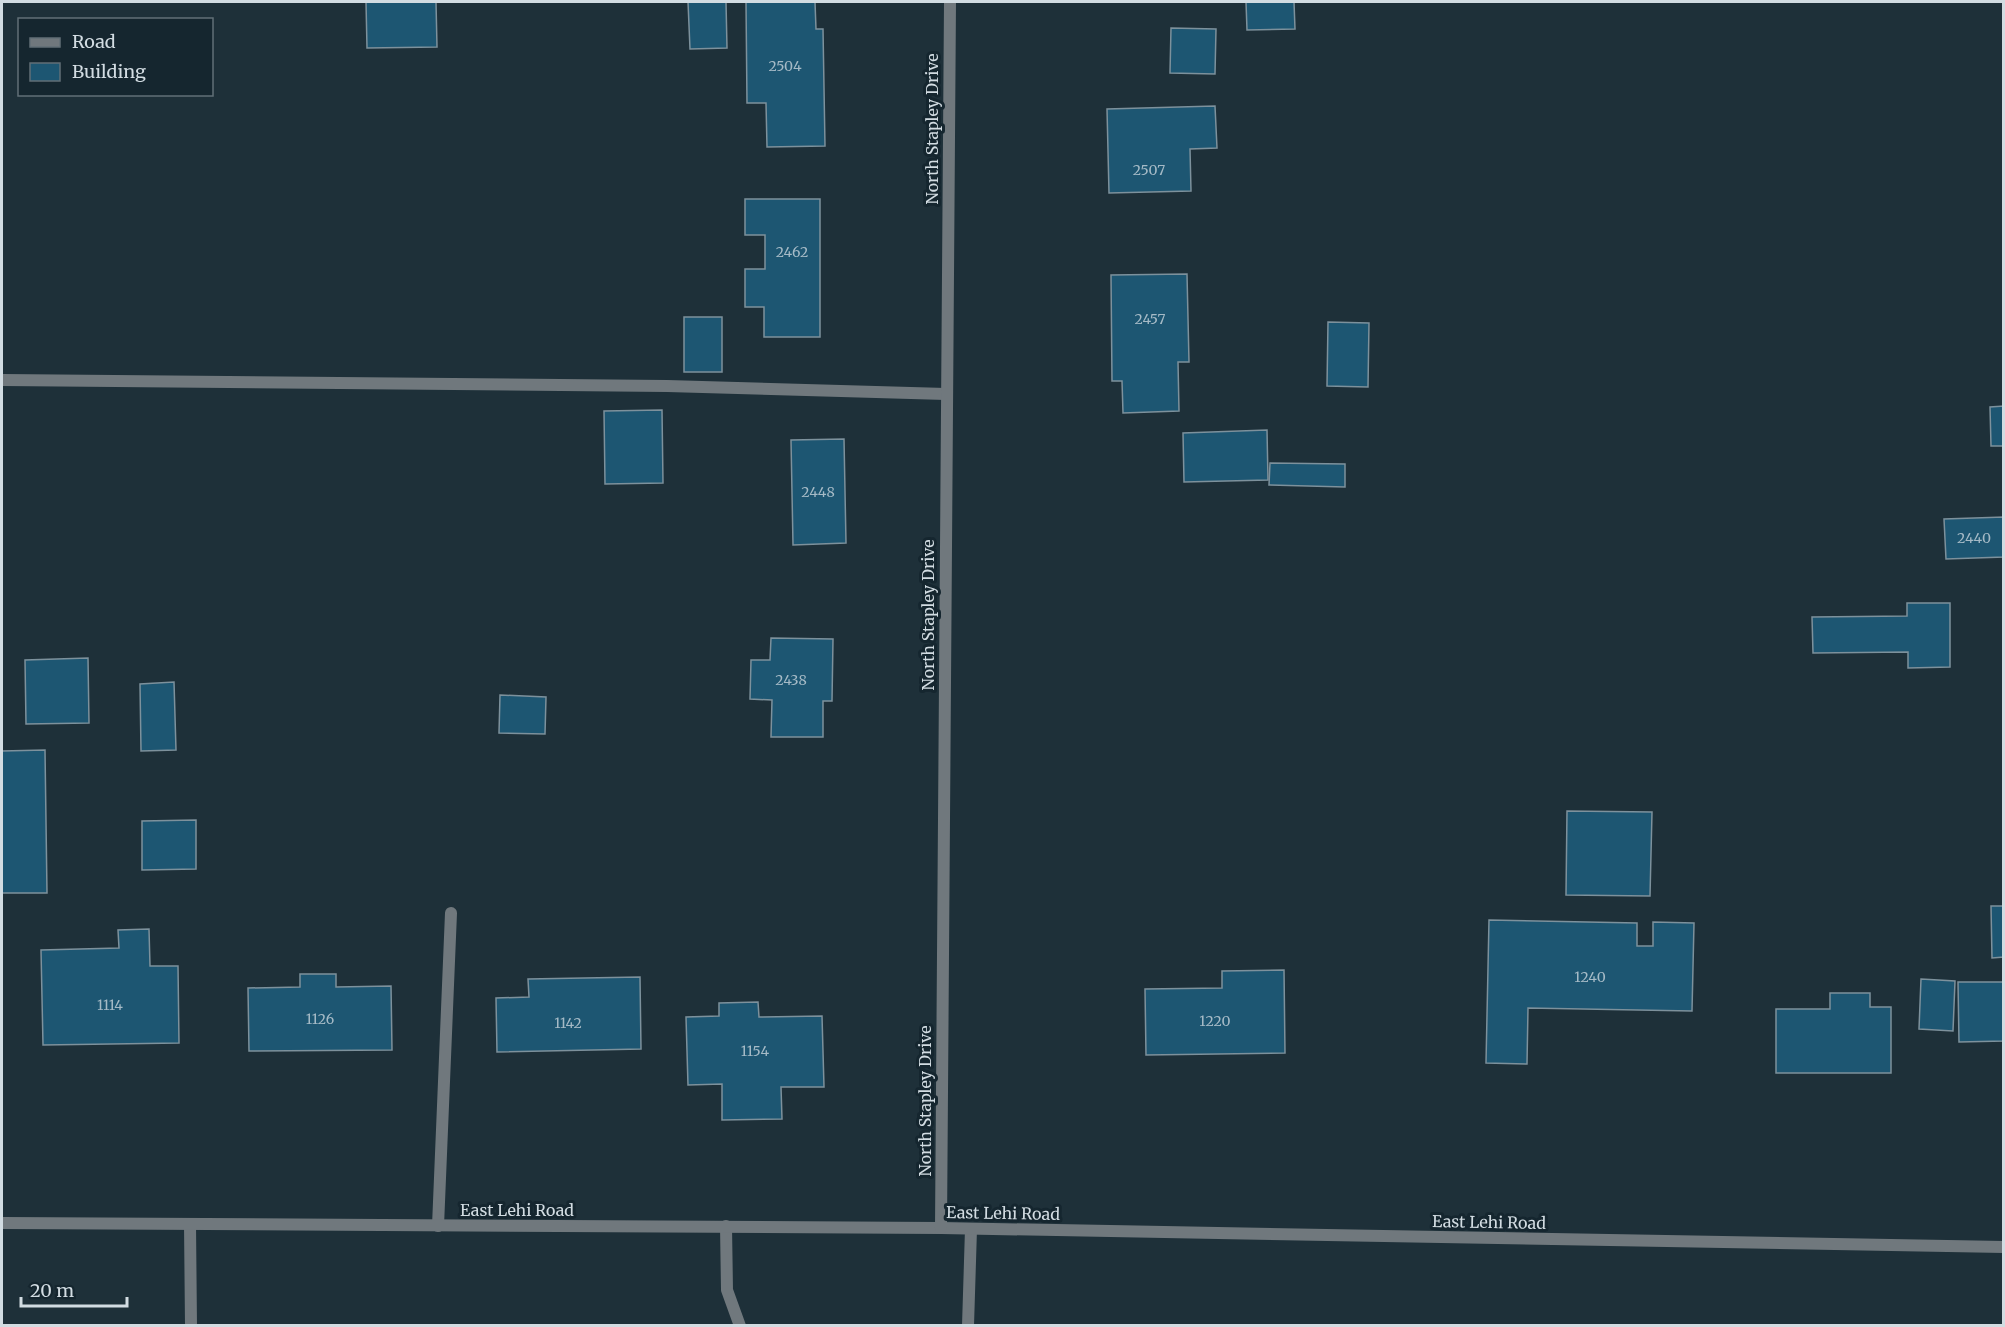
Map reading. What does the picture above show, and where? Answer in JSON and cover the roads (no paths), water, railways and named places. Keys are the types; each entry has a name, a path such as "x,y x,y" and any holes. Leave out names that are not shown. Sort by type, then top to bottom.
{"street":[{"name":"North Stapley Drive","path":"941,1228 950,2"},
{"path":"2,380 667,386 946,394"},
{"path":"438,1226 451,913"},
{"name":"East Lehi Road","path":"2,1223 941,1228 2004,1247"},
{"path":"190,1224 191,1326"},
{"path":"726,1226 727,1290 740,1326"},
{"path":"968,1326 971,1229"}]}
